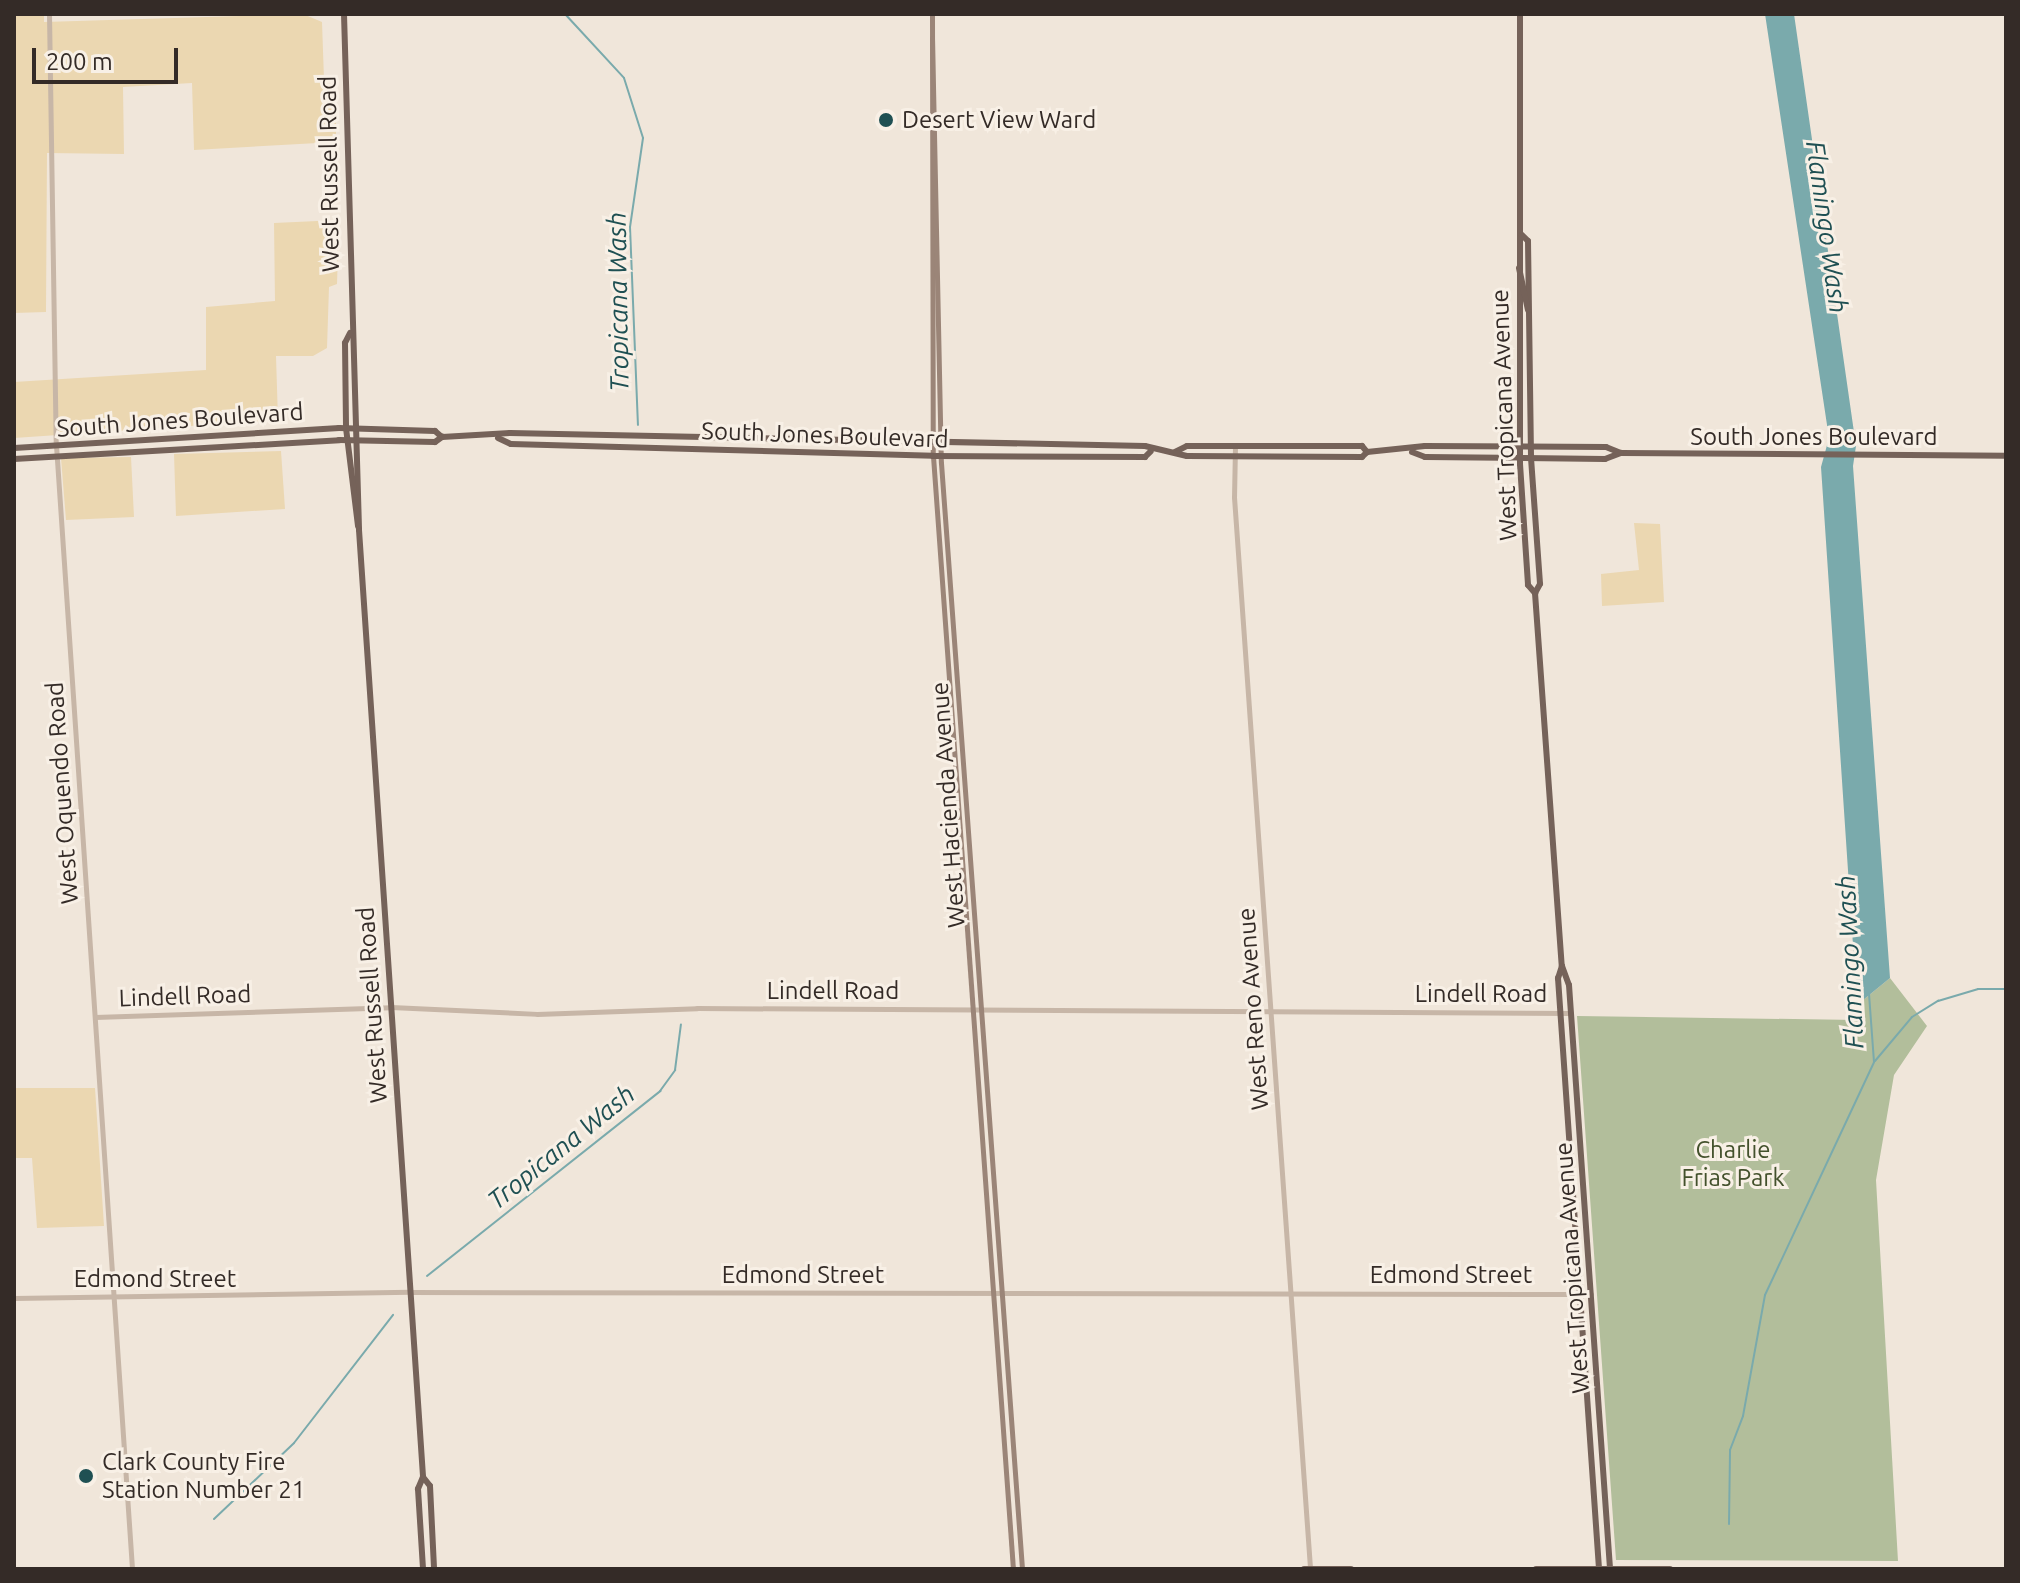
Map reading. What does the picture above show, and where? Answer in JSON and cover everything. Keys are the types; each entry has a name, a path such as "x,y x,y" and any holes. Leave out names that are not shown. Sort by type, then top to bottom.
{"main road":[{"name":"West Russell Road","path":"344,14 350,333 359,530 423,1477 418,1489 423,1569"},
{"name":"West Hacienda Avenue","path":"932,14 932,374 937,446"},
{"name":"West Tropicana Avenue","path":"1520,14 1522,235 1517,241 1519,446 1528,585 1535,593"},
{"name":"West Hacienda Avenue","path":"932,86 939,276 937,456 998,1292 1022,1569"},
{"name":"West Tropicana Avenue","path":"1522,235 1528,241 1531,458 1540,584 1535,593 1562,966 1560,1013 1599,1569"},
{"path":"1517,265 1529,311"},
{"path":"931,276 939,276"},
{"name":"West Russell Road","path":"350,333 345,343 346,428 359,530"},
{"path":"932,374 940,374"},
{"name":"South Jones Boulevard","path":"14,448 346,428 435,431 442,437"},
{"name":"South Jones Boulevard","path":"14,459 347,440 435,442 442,437 498,438 510,433 937,446 1145,446 1151,451 1234,457 1362,457 1367,452 1410,451 1425,446 1606,447 1621,453"},
{"path":"583,446 612,436"},
{"name":"South Jones Boulevard","path":"498,438 511,444 937,456 1145,457 1151,451"},
{"path":"1073,446 1073,457"},
{"name":"South Jones Boulevard","path":"1175,452 1187,446 1362,446 1367,452"},
{"name":"South Jones Boulevard","path":"1410,451 1425,457 1605,459 1621,453 2006,456"},
{"name":"West Tropicana Avenue","path":"1562,966 1571,1013 1610,1569"},
{"path":"1567,1112 1578,1111"},
{"path":"1568,1120 1579,1119"},
{"path":"1574,1215 1586,1214"},
{"path":"1006,1386 1002,1393 1013,1569"},
{"path":"1589,1409 1600,1408"},
{"name":"West Russell Road","path":"423,1477 430,1486 434,1569"},
{"path":"1009,1496 1017,1496"},
{"path":"1304,1569 1351,1569"},
{"path":"1536,1569 1670,1569"}],"street":[{"name":"West Oquendo Road","path":"49,14 56,445 132,1569"},
{"name":"West Reno Avenue","path":"1235,446 1310,1569"},
{"name":"Lindell Road","path":"95,1017 391,1007 537,1014 697,1008 1571,1013"},
{"name":"Edmond Street","path":"14,1298 410,1292 1591,1294"}],"green space":[{"name":"Charlie Frias Park","path":"1890,978 1927,1026 1894,1075 1876,1180 1898,1561 1616,1560 1577,1016 1857,1020 1857,1005"}],"sand":[{"path":"14,14 44,14 44,22 303,14 322,22 324,79 336,93 336,142 194,150 192,83 123,87 124,154 47,153 46,312 14,313"},
{"path":"339,220 337,284 329,287 327,348 313,356 276,356 278,420 14,438 14,382 206,370 206,307 275,301 274,223"},
{"path":"281,451 285,509 176,516 174,454"},
{"path":"131,457 134,517 66,520 61,458"},
{"path":"1634,523 1660,524 1664,602 1602,606 1601,574 1639,570"},
{"path":"14,1088 95,1088 104,1226 37,1228 32,1158 14,1158"}],"water":[{"path":"1765,14 1794,14 1856,446 1853,466 1890,978 1857,1005 1821,467 1829,438"}],"waterway":[{"name":"Tropicana Wash","path":"565,14 624,78 643,138 630,227 638,425"},
{"path":"1875,1061 1912,1017 1938,1001 1978,989 2006,989"},
{"name":"Flamingo Wash","path":"1729,1524 1730,1450 1743,1416 1765,1295 1874,1062 1869,994"},
{"name":"Tropicana Wash","path":"427,1276 660,1091 675,1070 681,1024"},
{"name":"Tropicana Wash","path":"214,1519 294,1443 393,1315"}],"place":[{"name":"Desert View Ward","path":"886,120"},
{"name":"Clark County Fire Station Number 21","path":"86,1476"}]}
